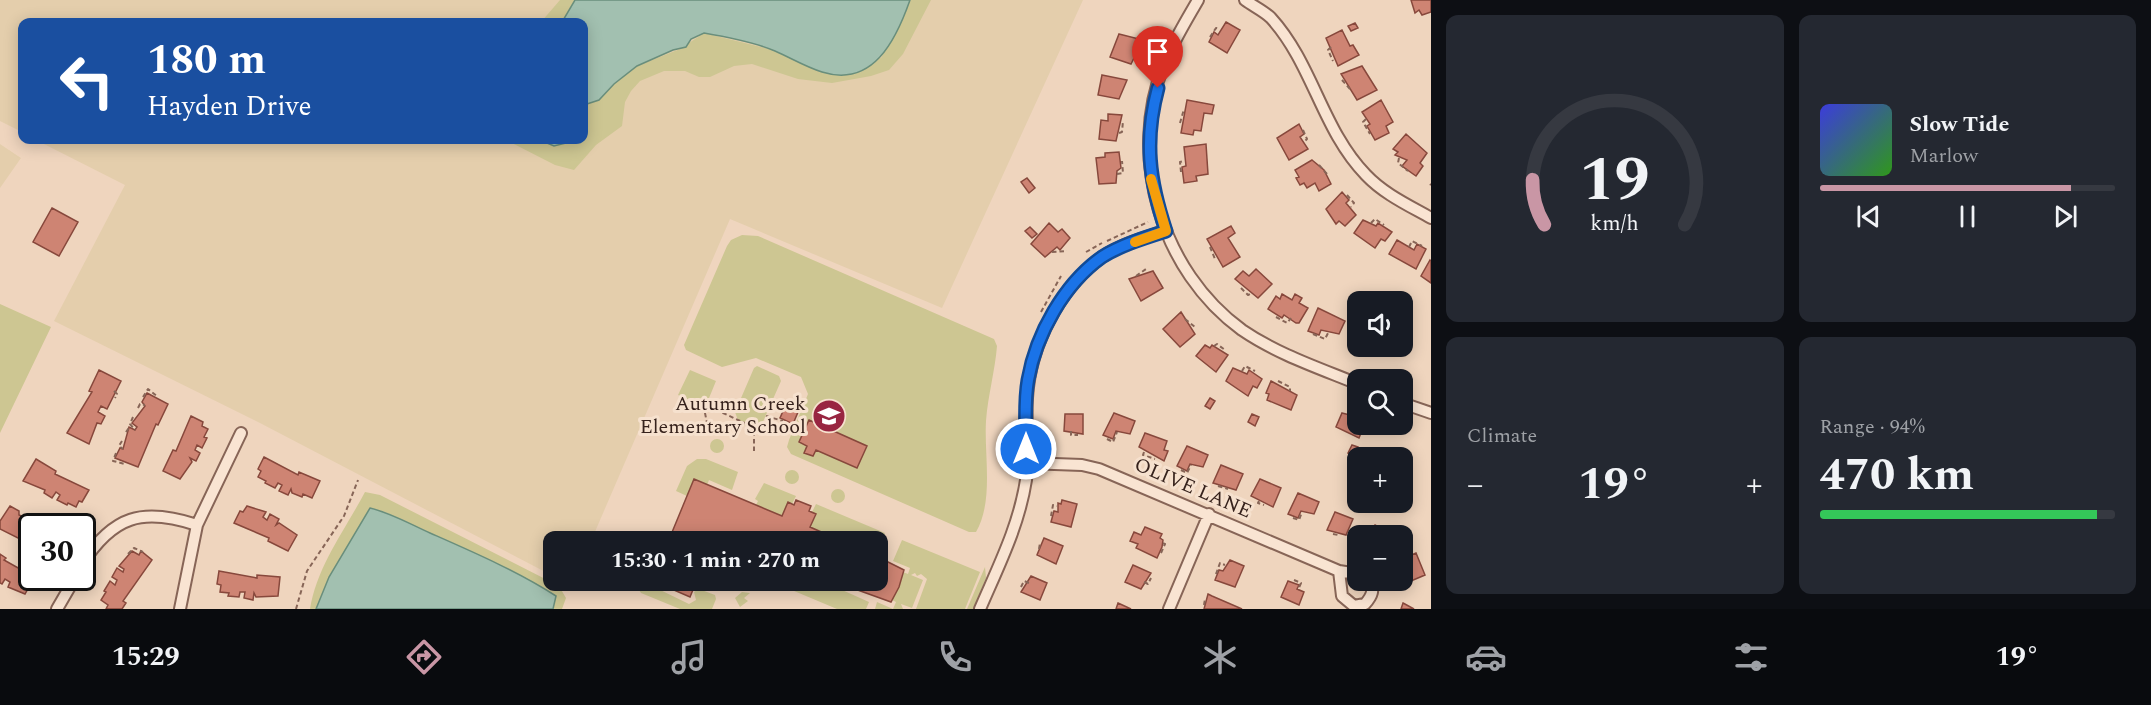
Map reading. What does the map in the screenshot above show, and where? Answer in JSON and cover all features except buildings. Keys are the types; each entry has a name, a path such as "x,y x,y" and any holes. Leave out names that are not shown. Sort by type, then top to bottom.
{"street":[{"path":"1198,0 1163,66 1152,110 1150,172 1166,231 1191,276 1211,301 1242,329 1282,353 1347,380"},
{"path":"1245,0 1270,16 1292,45 1337,136 1366,175 1390,195 1431,218"},
{"path":"980,609 1018,518 1027,478 1028,381 1043,336 1060,302 1076,281 1104,256 1166,231"},
{"path":"1413,407 1431,413"},
{"path":"180,609 197,525 241,434"},
{"name":"OLIVE LANE","path":"1027,463 1082,465 1098,469 1209,514 1339,571 1347,572"},
{"path":"1169,609 1209,514"},
{"path":"96,543 125,521 153,516 176,518 197,525"},
{"path":"1339,571 1342,596 1354,606 1365,604 1372,595 1371,591"},
{"path":"57,609 67,591"}],"path":[{"path":"1210,37 1215,28 1220,29"},
{"path":"1331,47 1328,50 1333,62"},
{"path":"1135,57 1139,50"},
{"path":"1342,80 1350,89"},
{"path":"1180,123 1184,109"},
{"path":"1366,119 1363,122 1370,134"},
{"path":"1119,133 1122,132 1123,122"},
{"path":"1302,130 1308,139 1304,142"},
{"path":"1399,158 1398,163 1408,171"},
{"path":"1117,174 1123,173 1122,161"},
{"path":"1181,172 1180,162 1184,161"},
{"path":"1319,165 1328,174"},
{"path":"1347,195 1354,202 1351,207"},
{"path":"1371,223 1375,219 1384,225"},
{"path":"1409,247 1412,241 1422,246"},
{"path":"1210,248 1215,259"},
{"path":"1052,252 1067,251"},
{"path":"1136,276 1146,269"},
{"path":"1241,288 1248,296 1252,293"},
{"path":"1276,317 1287,323 1291,318"},
{"path":"1185,319 1195,327"},
{"path":"1313,334 1325,339 1329,332"},
{"path":"1214,346 1217,344 1225,350"},
{"path":"1242,371 1245,366 1255,371"},
{"path":"1278,381 1290,387 1290,391"},
{"path":"143,397 148,389 158,397"},
{"path":"114,391 117,394 115,398"},
{"path":"138,408 140,404 145,405"},
{"path":"705,432 707,423 704,408 708,406 751,426 754,453"},
{"path":"766,416 783,421"},
{"path":"126,432 134,427 133,417"},
{"path":"1071,431 1071,435 1078,435"},
{"path":"1107,440 1113,442 1117,432"},
{"path":"122,441 119,446 123,449"},
{"path":"1144,452 1143,455 1155,459"},
{"path":"116,453 113,461 125,464"},
{"path":"1181,470 1187,473 1191,465"},
{"path":"296,609 308,571 344,516 358,480"},
{"path":"1218,486 1228,489"},
{"path":"1259,501 1258,503 1264,505"},
{"path":"1051,516 1053,505 1057,506"},
{"path":"1293,518 1299,520 1302,512"},
{"path":"1333,534 1338,535"},
{"path":"1039,549 1040,543"},
{"path":"1161,553 1165,544 1162,543"},
{"path":"128,554 134,548 143,552"},
{"path":"1216,574 1220,563 1225,565"},
{"path":"1144,582 1148,584 1151,578"},
{"path":"1294,580 1301,583 1298,590"},
{"path":"1021,587 1024,581 1029,583"},
{"path":"1204,605 1205,599"}],"shaded area":[{"path":"0,0 1083,0 942,308 730,219 595,531 543,531 543,571 260,423 54,321 125,185 44,144 588,144 588,18 18,18 18,130 0,121"},
{"path":"560,0 575,0 564,18 544,18"},
{"path":"575,0 910,0 898,30 880,57 869,67 855,73 840,75 822,72 758,45 704,33 691,39 686,47 673,50 637,66 614,84 599,100 588,104 588,18 564,18"},
{"path":"910,0 931,0 903,54 889,70 871,76 832,83 798,79 752,64 734,66 710,77 699,77 685,71 664,71 640,81 625,102 622,126 596,145 574,170 555,165 514,144 554,146 588,144 588,102 603,96 637,66 680,49 704,33 773,50 812,68 881,58"},
{"path":"0,144 21,158 0,188"},
{"path":"742,235 758,236 994,339 997,346 986,421 987,492 982,520 976,532 969,532 791,454 787,447 808,394 801,377 756,358 722,367 686,350 684,345 727,246 731,240"},
{"path":"0,304 51,327 0,433"},
{"path":"757,366 779,376 781,381 762,424 751,428 739,423 735,412 754,368"},
{"path":"690,370 716,381 707,403 703,406 678,395"},
{"path":"717,439 722,441 724,446 722,451 717,453 712,451 710,446 712,441"},
{"path":"697,459 706,459 738,472 732,490 709,480 707,485 694,479 687,496 676,491 687,466"},
{"path":"789,470 795,470 799,477 795,484 789,484 785,480 785,474"},
{"path":"764,483 796,496 792,504 788,503 782,516 756,505 758,501 755,499"},
{"path":"835,489 841,489 845,496 841,503 835,503 831,499 831,493"},
{"path":"365,492 380,495 543,578 543,589 493,562 385,512 370,508 329,577 316,609 310,609 319,578"},
{"path":"816,504 880,531 820,531 810,527 816,515 812,512"},
{"path":"370,508 400,519 494,562 526,578 543,588 543,591 556,596 553,609 316,609 329,577"},
{"path":"902,540 980,572 965,609 916,609 927,579 915,573 911,575 923,580 912,608 901,604 903,609 893,609 896,602 892,600 903,572 908,574 910,568 893,561"},
{"path":"985,567 986,578 973,609 967,609"},
{"path":"547,591 562,591 566,598 562,609 553,609 555,596"},
{"path":"640,591 662,591 689,604 696,600 696,591 715,595 716,599 712,609 680,609"},
{"path":"794,591 844,591 869,602 866,609 837,609"},
{"path":"742,592 750,593 744,598 748,601 740,607 735,598"},
{"path":"877,602 893,609 875,609"}],"slow traffic":[{"path":"1135,242 1166,231 1151,179"}],"place":[{"name":"Autumn Creek Elementary School","path":"829,416"}],"route":[{"path":"1026,449 1026,400 1032,363 1060,302 1086,270 1104,256 1133,242 1166,231 1155,198 1150,172 1149,138 1152,110 1158,88"}]}
